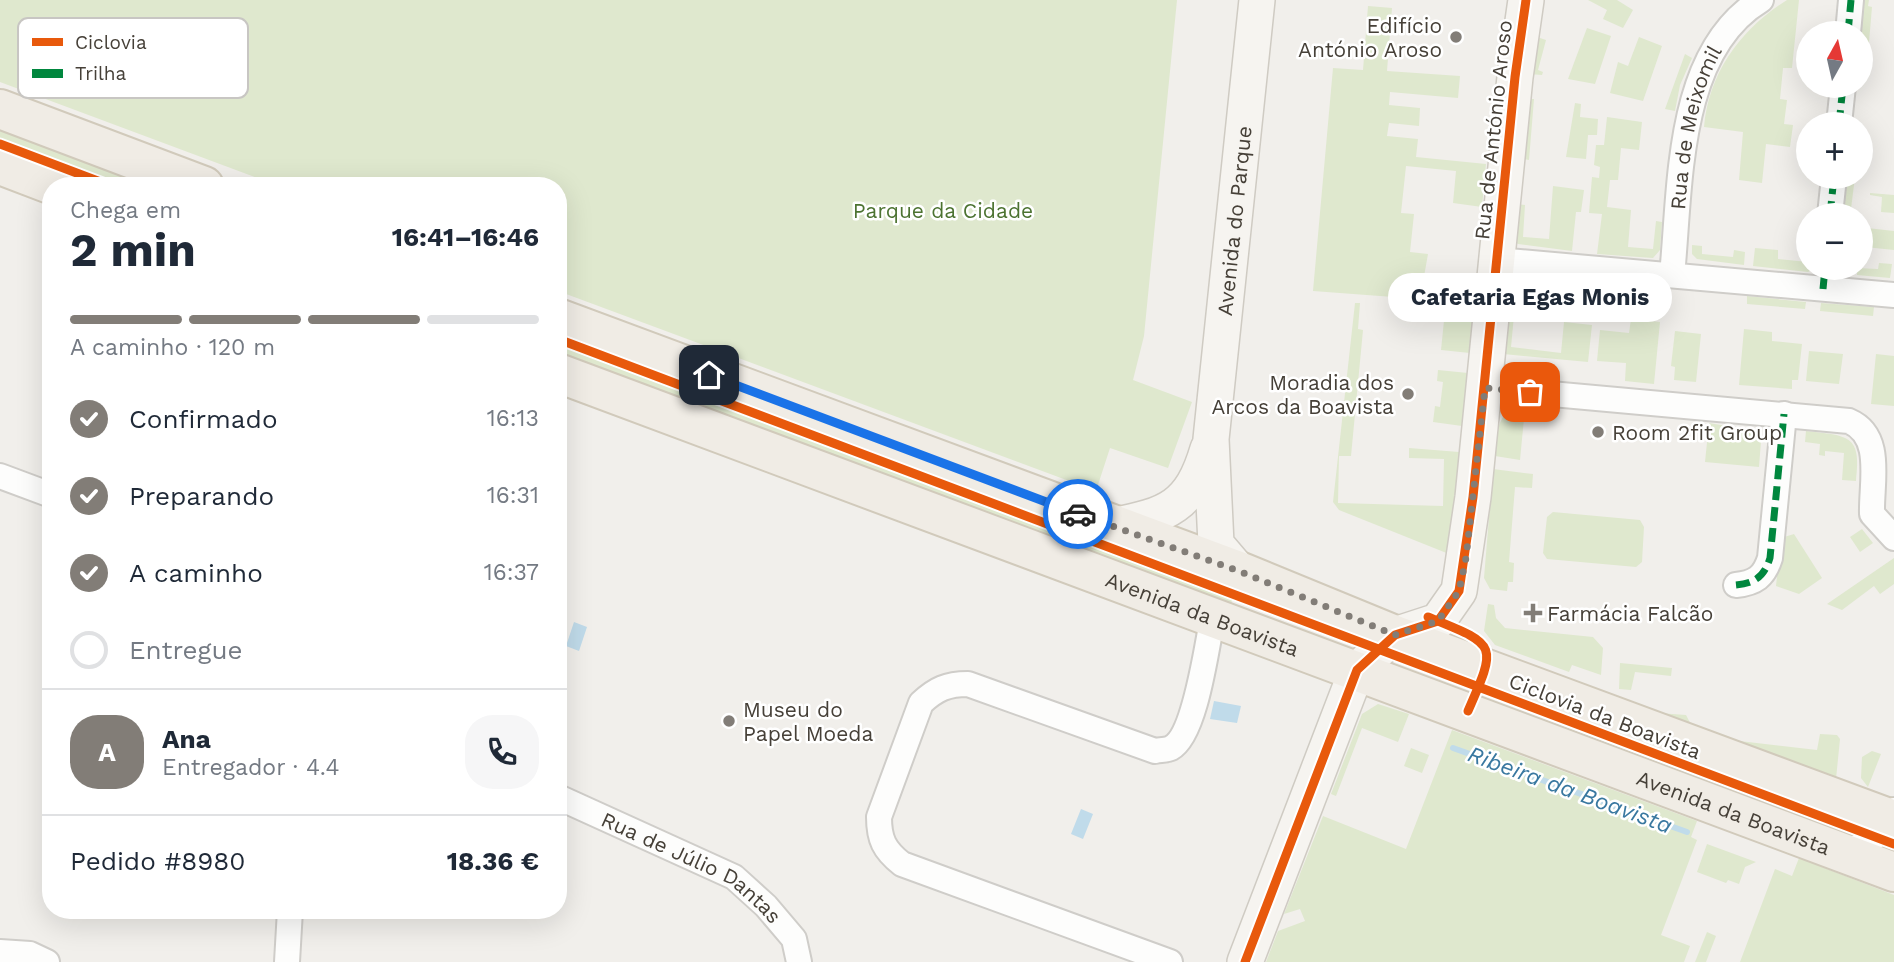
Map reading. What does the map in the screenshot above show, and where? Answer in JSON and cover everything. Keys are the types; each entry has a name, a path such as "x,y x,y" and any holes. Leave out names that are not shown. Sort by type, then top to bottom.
{"main road":[{"path":"0,109 180,177"},
{"path":"0,165 42,181"},
{"name":"Avenida da Boavista","path":"567,321 1239,571 1395,635 1893,817"},
{"name":"Avenida da Boavista","path":"567,376 1894,872"}],"street":[{"name":"Avenida do Parque","path":"1239,571 1216,544 1211,439 1257,0"},
{"name":"Rua de António Aroso","path":"1357,670 1395,635 1438,621 1459,591 1466,558 1515,76 1526,0"},
{"name":"Rua de Meixomil","path":"1672,275 1689,116 1696,86 1712,52 1728,28 1761,0"},
{"path":"1849,21 1851,0"},
{"path":"1497,260 1672,275 1796,277"},
{"path":"1832,280 1894,295"},
{"path":"1485,388 1849,421 1865,431 1872,442 1872,514 1894,538"},
{"path":"1736,585 1753,583 1766,571 1770,558 1784,414"},
{"name":"Avenida do Parque","path":"1112,526 1148,519 1182,500 1199,479 1211,439"},
{"path":"0,476 42,492"},
{"path":"1170,962 902,864 888,852 879,837 879,817 921,703 934,691 949,684 968,684 1154,751 1171,748 1183,736 1191,716 1213,616"},
{"path":"1245,962 1357,670"},
{"name":"Rua de Júlio Dantas","path":"567,801 734,877 766,906 794,939 799,962"},
{"name":"Avenida da Boavista","path":"1847,854 1860,843 1871,842 1893,817"},
{"path":"287,962 289,919"},
{"path":"0,952 30,954 47,962"}],"green space":[{"name":"Parque da Cidade","path":"0,0 1177,0 1144,336 1133,380 1192,402 1168,468 1110,448 1096,491 567,294 567,177 255,177 43,98 248,98 248,18 18,18 18,89 0,82"},
{"path":"1588,0 1617,0 1633,10 1623,28 1603,19 1607,10"},
{"path":"1787,0 1799,0 1792,68 1783,68 1780,99 1787,100 1784,124 1793,125 1790,147 1766,144 1762,183 1739,180 1743,132 1704,127 1707,107 1720,70 1742,38"},
{"path":"1859,0 1869,0 1868,6 1872,7 1871,21 1859,21"},
{"path":"1368,6 1392,8 1387,71 1460,76 1458,98 1390,92 1389,105 1420,108 1419,126 1389,123 1387,136 1418,139 1416,157 1486,164 1482,207 1453,203 1456,171 1406,166 1401,213 1414,214 1410,252 1428,254 1420,299 1313,291 1333,68 1363,70"},
{"path":"1587,28 1611,36 1595,84 1568,79"},
{"path":"1534,36 1546,40 1538,70 1543,72 1542,75 1529,74"},
{"path":"1639,37 1662,46 1643,101 1610,93 1618,62 1628,66"},
{"path":"1685,54 1692,58 1680,85 1675,111 1665,109"},
{"path":"1526,99 1534,99 1529,160 1520,158"},
{"path":"1575,103 1581,104 1580,117 1598,119 1597,135 1588,135 1586,159 1566,157"},
{"path":"1607,117 1642,122 1639,150 1621,148 1618,180 1610,180 1607,207 1631,210 1628,247 1653,249 1656,221 1662,222 1660,250 1653,258 1597,254 1602,214 1589,213 1592,177 1599,178 1600,167 1594,165 1596,145 1604,145"},
{"path":"0,123 147,177 103,177 0,139"},
{"path":"1553,186 1584,190 1581,212 1576,212 1572,251 1518,244 1515,242 1516,204 1525,205 1523,237 1549,239"},
{"path":"1841,189 1854,189 1852,203 1839,203"},
{"path":"1870,193 1894,195 1894,213 1881,212 1882,197"},
{"path":"1873,229 1894,231 1894,250 1873,248"},
{"path":"1692,245 1702,246 1702,254 1733,257 1734,250 1745,252 1744,265 1697,259 1692,254"},
{"path":"1755,248 1778,250 1778,259 1796,261 1796,271 1753,266"},
{"path":"1879,263 1892,264 1890,278 1873,276 1873,269 1878,269"},
{"path":"1520,276 1583,282 1580,312 1575,311 1577,285 1561,283 1560,288 1517,284 1511,347 1561,353 1564,322 1592,325 1588,362 1503,354 1512,282"},
{"path":"1747,296 1806,302 1805,309 1747,304"},
{"path":"1355,303 1360,303 1358,329 1363,330 1351,456 1339,456 1338,503 1443,506 1444,459 1409,458 1409,448 1459,452 1449,554 1339,510 1333,502"},
{"path":"1821,303 1874,307 1873,316 1820,311"},
{"path":"1445,311 1474,314 1470,353 1441,350"},
{"path":"1631,319 1660,322 1654,384 1625,381 1626,363 1597,361 1600,330 1629,333"},
{"path":"1744,329 1772,332 1772,341 1802,344 1798,380 1792,380 1792,389 1739,385"},
{"path":"1675,331 1701,334 1696,382 1674,380 1675,367 1671,366"},
{"path":"567,348 1233,598 1228,612 567,363"},
{"path":"1809,351 1843,354 1839,384 1806,381"},
{"path":"1876,354 1894,356 1894,406 1871,404"},
{"path":"1438,370 1468,373 1462,426 1433,422 1435,406 1440,407 1443,382 1437,381"},
{"path":"1521,406 1525,408 1520,460 1495,456 1497,433 1502,419 1507,413"},
{"path":"1709,423 1756,431 1761,441 1759,467 1705,462"},
{"path":"1806,431 1832,434 1849,440 1857,454 1856,481 1842,480 1844,453 1825,451 1825,456 1819,455 1820,444 1805,442"},
{"path":"1493,469 1533,474 1532,488 1515,487 1509,562 1514,563 1513,582 1508,582 1507,591 1490,589 1484,578"},
{"path":"1553,512 1640,520 1644,527 1642,562 1636,567 1547,559 1543,553 1547,517"},
{"path":"1862,529 1873,543 1860,552 1850,537"},
{"path":"1794,534 1822,578 1799,594 1776,586 1781,538"},
{"path":"1894,558 1894,584 1880,594 1874,586 1842,610 1827,604"},
{"path":"1488,604 1494,605 1496,618 1505,628 1593,637 1603,648 1601,675 1572,665 1569,672 1495,645 1484,631"},
{"path":"1620,663 1672,668 1671,676 1635,672 1631,690 1619,689"},
{"path":"1378,704 1409,714 1398,742 1362,728 1336,796 1331,794 1362,714"},
{"path":"1617,710 1686,715 1697,736 1817,750 1820,734 1837,735 1840,739 1835,789"},
{"path":"1452,730 1697,821 1691,837 1697,840 1661,935 1690,946 1684,962 1266,962 1278,931 1305,921 1300,909 1284,914 1323,816 1406,849"},
{"path":"1411,748 1429,755 1422,773 1404,766"},
{"path":"1872,751 1881,754 1868,787 1861,778 1862,757"},
{"path":"1707,844 1756,862 1745,867 1739,884 1728,880 1726,883 1697,872"},
{"path":"1799,858 1894,895 1894,962 1740,962 1775,869 1792,876"},
{"path":"1707,932 1716,936 1706,962 1695,962"}],"water":[{"path":"574,622 587,627 579,651 567,646"},
{"path":"1214,701 1241,706 1237,723 1210,719"},
{"path":"1081,809 1093,814 1083,839 1071,834"}],"waterway":[{"name":"Ribeira da Boavista","path":"1453,748 1687,832"}],"marked path":[{"path":"1849,21 1851,0"},
{"path":"1840,112 1842,98"},
{"path":"1831,203 1833,189"},
{"path":"1823,289 1824,280"},
{"path":"1736,585 1758,578 1770,558 1784,414"}],"cycle path":[{"path":"1245,962 1357,670 1395,635 1438,621 1459,591 1473,497 1515,77 1526,0"},
{"path":"0,144 87,177"},
{"name":"Ciclovia da Boavista","path":"567,342 1894,844"},
{"path":"1428,617 1468,634 1485,649 1487,659 1484,672 1468,711"}],"way so far":[{"path":"1078,514 1239,571 1395,635 1438,621 1459,591 1474,497 1485,388 1530,392"}],"place":[{"name":"Edifício António Aroso","path":"1456,37"},
{"name":"Cafetaria Egas Monis","path":"1530,392"},
{"name":"Moradia dos Arcos da Boavista","path":"1408,394"},
{"name":"Room 2fit Group","path":"1598,432"},
{"name":"Farmácia Falcão","path":"1533,613"},
{"name":"Museu do Papel Moeda","path":"729,721"}],"route":[{"path":"709,375 1078,514"}]}
